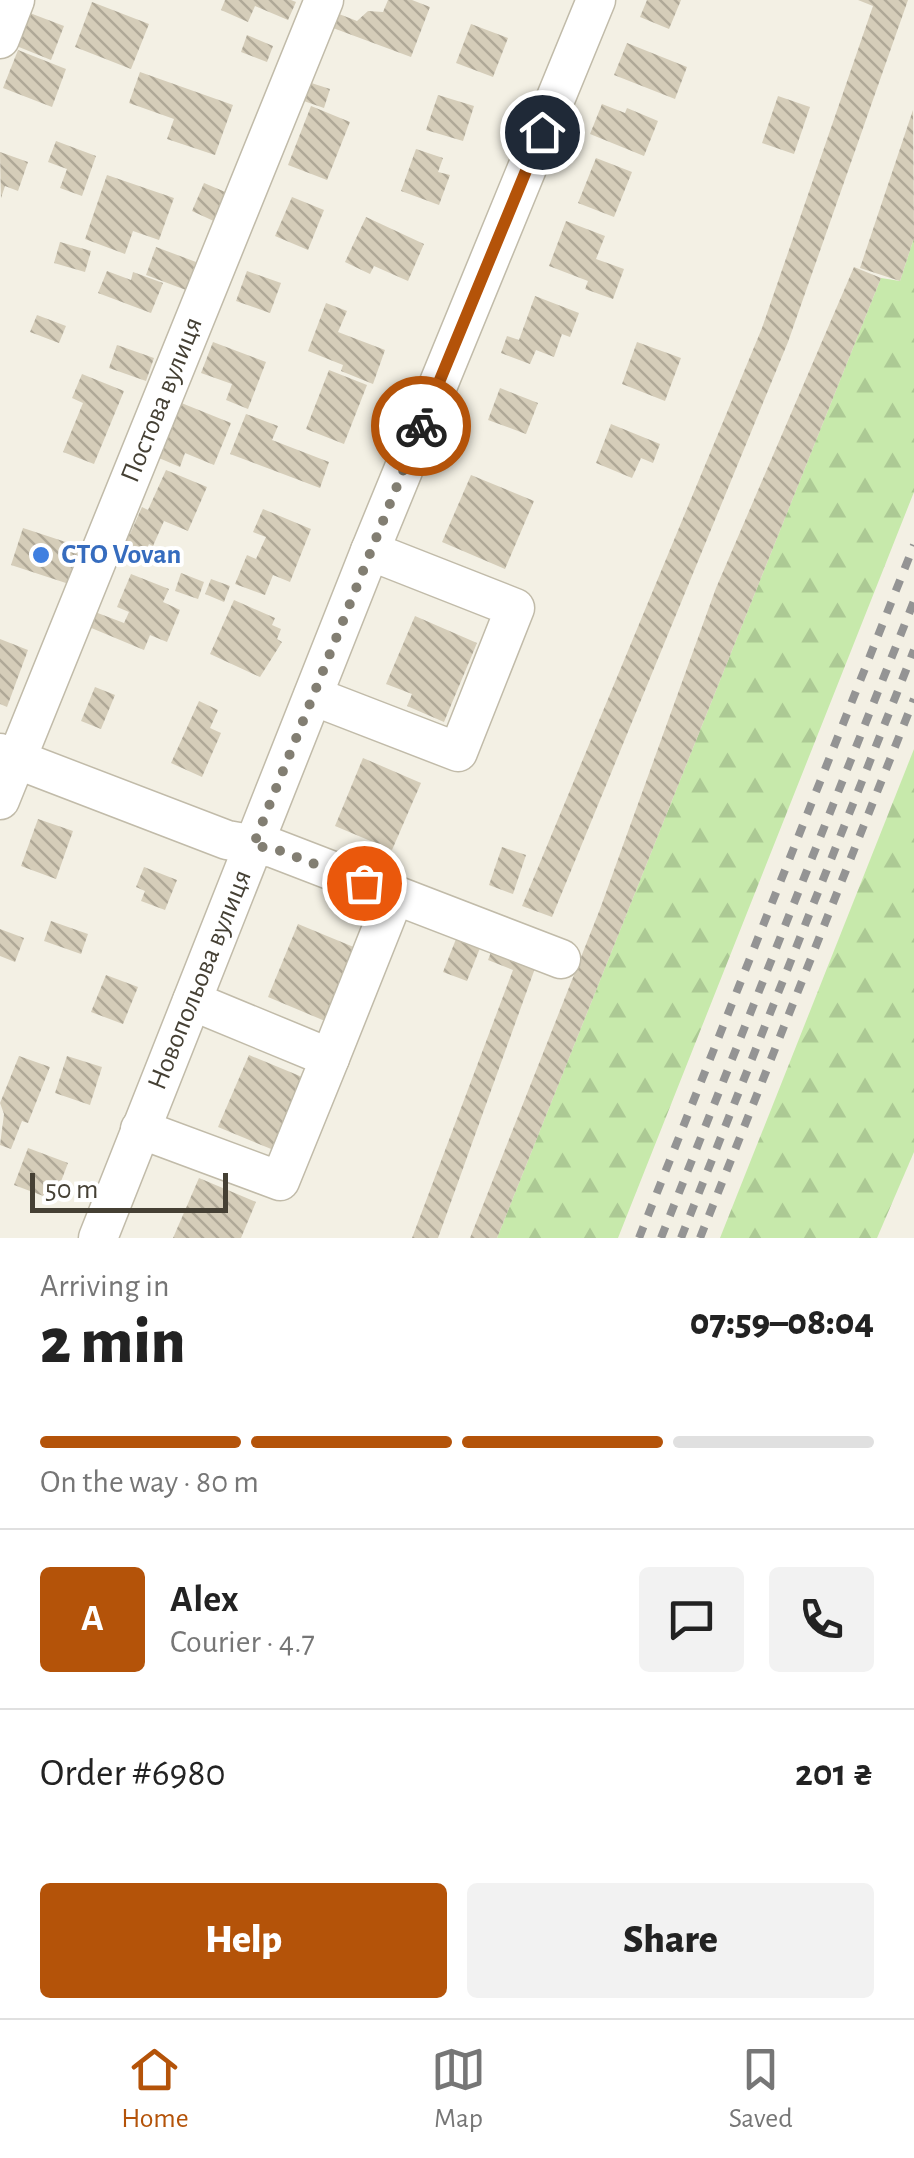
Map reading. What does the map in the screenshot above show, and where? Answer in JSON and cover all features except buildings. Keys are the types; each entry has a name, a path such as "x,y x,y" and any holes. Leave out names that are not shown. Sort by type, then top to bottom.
{"street":[{"path":"0,39 15,0"},
{"name":"Постова вулиця","path":"0,800 8,756 324,0"},
{"name":"Новопольова вулиця","path":"98,1238 370,552 596,0"},
{"path":"314,696 458,752 515,608 370,552"},
{"path":"8,756 228,840 273,848 560,959"},
{"path":"140,1129 280,1181 395,895"},
{"path":"192,1001 330,1058"}],"green space":[{"path":"914,238 914,492 618,1238 497,1238 881,278 900,281"},
{"path":"914,749 914,1152 877,1238 720,1238"}],"railway":[{"path":"639,1238 914,545"},
{"path":"661,1238 914,601"},
{"path":"681,1238 914,650"},
{"path":"700,1238 914,699"}],"way so far":[{"path":"364,883 273,848 253,846 421,426"}],"place":[{"name":"СТО Vovan","path":"41,555"}],"route":[{"path":"421,426 542,132"}]}
